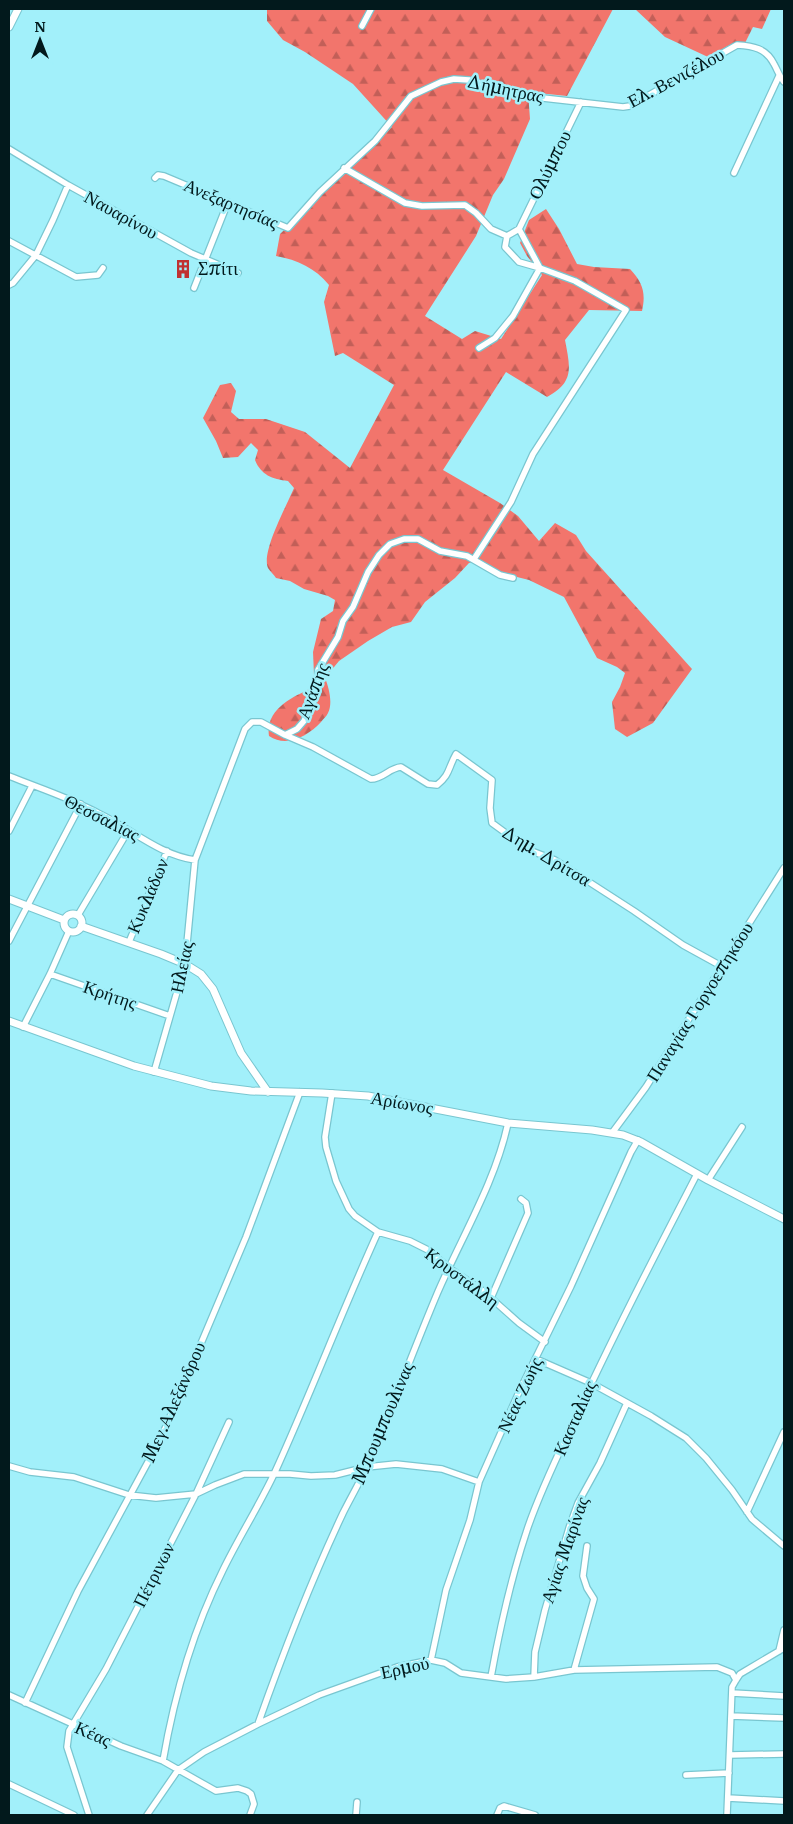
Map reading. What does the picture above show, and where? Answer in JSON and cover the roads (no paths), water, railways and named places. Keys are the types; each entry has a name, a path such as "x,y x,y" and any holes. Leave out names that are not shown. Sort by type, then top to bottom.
{"street":[{"path":"9,27 18,9"},
{"path":"362,26 371,9"},
{"name":"Ελ. Βενιζέλου","path":"581,102 616,107 630,106 737,46 754,46 765,53 773,62 778,76 784,82"},
{"path":"734,173 778,76"},
{"name":"Δήμητρας","path":"344,168 375,141 412,96 441,82 454,79 470,80 498,89 534,97 581,102"},
{"name":"Ολύμπου","path":"520,229 581,102"},
{"path":"9,157 11,150"},
{"name":"Ναυαρίνου","path":"11,150 68,185 191,253 238,273"},
{"path":"344,168 405,203 422,206 465,205 492,229 507,236"},
{"name":"Ανεξαρτησίας","path":"155,178 158,175 164,176 288,228 344,168"},
{"path":"9,285 13,283 36,255 54,220 68,185"},
{"path":"194,288 207,260 228,202"},
{"path":"507,236 520,229 540,268"},
{"path":"474,559 511,502 533,454 626,310 575,281 519,262 506,247 507,236"},
{"path":"9,241 77,278 98,275 103,268"},
{"path":"479,348 495,338 513,316 540,268"},
{"name":"Αγάπης","path":"195,860 248,725 252,722 261,722 285,735 304,721 318,691 318,670 332,650 343,621 353,606 368,572 378,555 390,544 404,539 418,539 440,551 456,553 474,559 500,575 513,578"},
{"name":"Δημ. Δρίτσα","path":"285,735 313,747 372,779 379,778 392,769 401,767 428,784 437,786 447,776 456,754 492,780 490,808 492,823 529,850 555,860 684,945 723,967"},
{"name":"Θεσσαλίας","path":"9,776 80,804 167,851 183,858 195,860"},
{"path":"9,831 32,786"},
{"path":"9,941 80,804"},
{"path":"78,915 128,830"},
{"name":"Κυκλάδων","path":"129,942 167,851"},
{"name":"Ηλείας","path":"154,1072 185,964 195,860"},
{"name":"Παναγίας Γοργοεπηκόου","path":"612,1133 646,1087 784,868"},
{"path":"9,899 64,920"},
{"path":"64,920 70,914 78,915 82,921 81,926 77,930 69,931"},
{"path":"64,920 65,928 69,931"},
{"path":"81,926 185,964 201,974 213,989 236,1044 268,1092"},
{"path":"23,1027 69,931"},
{"name":"Κρήτης","path":"50,974 170,1016"},
{"name":"Αρίωνος","path":"9,1021 88,1051 154,1072 222,1088 381,1098 508,1123 612,1133 638,1140 708,1180 784,1219"},
{"name":"Μεγ.Αλεξάνδρου","path":"25,1703 78,1591 161,1438 246,1237 300,1092"},
{"name":"Κρυστάλλη","path":"332,1094 325,1137 326,1147 336,1181 349,1209 355,1216 378,1232 428,1250 545,1342"},
{"name":"Μπουμπουλίνας","path":"258,1724 319,1566 367,1467 424,1323 488,1184 505,1137 508,1123"},
{"path":"708,1180 742,1127"},
{"name":"Νέας Ζωής","path":"432,1660 446,1590 470,1520 479,1482 519,1392 545,1342 600,1223 630,1152 638,1140"},
{"name":"Κασταλίας","path":"490,1677 515,1570 528,1528 545,1486 591,1383 639,1283 697,1174"},
{"path":"491,1298 528,1213 526,1203 521,1199"},
{"path":"163,1761 176,1700 205,1613 223,1571 274,1474 378,1232"},
{"path":"536,1360 591,1383 686,1438 696,1447 732,1490 758,1526 784,1546"},
{"name":"Αγίας Μαρίνας","path":"534,1676 535,1652 569,1528 578,1503 600,1463 627,1403"},
{"name":"Πέτρινων","path":"89,1815 67,1746 69,1731 110,1661 196,1494 230,1422"},
{"path":"747,1512 784,1432"},
{"path":"9,1466 30,1472 74,1477 129,1495 156,1498 196,1494 244,1474 335,1475 367,1467 396,1464 442,1469 479,1482"},
{"path":"574,1670 594,1599 593,1594 587,1588 583,1576 587,1546"},
{"path":"727,1815 732,1693 736,1680 740,1674 782,1650 784,1630"},
{"name":"Ερμού","path":"178,1770 204,1752 258,1724 319,1696 397,1667 432,1660 445,1663 461,1673 506,1679 574,1670 717,1667 732,1673 736,1680"},
{"path":"732,1693 784,1696"},
{"name":"Κέας","path":"9,1694 120,1746 163,1761 216,1791 238,1788 247,1791 251,1794 254,1804 250,1815"},
{"path":"731,1716 784,1718"},
{"path":"730,1755 784,1754"},
{"path":"147,1815 178,1770"},
{"path":"686,1776 728,1774"},
{"path":"9,1784 74,1815"},
{"path":"728,1798 784,1801"},
{"path":"356,1815 357,1802"},
{"path":"498,1814 500,1808 504,1806 535,1815"}],"place":[{"name":"Σπίτι","path":"183,269"}]}
